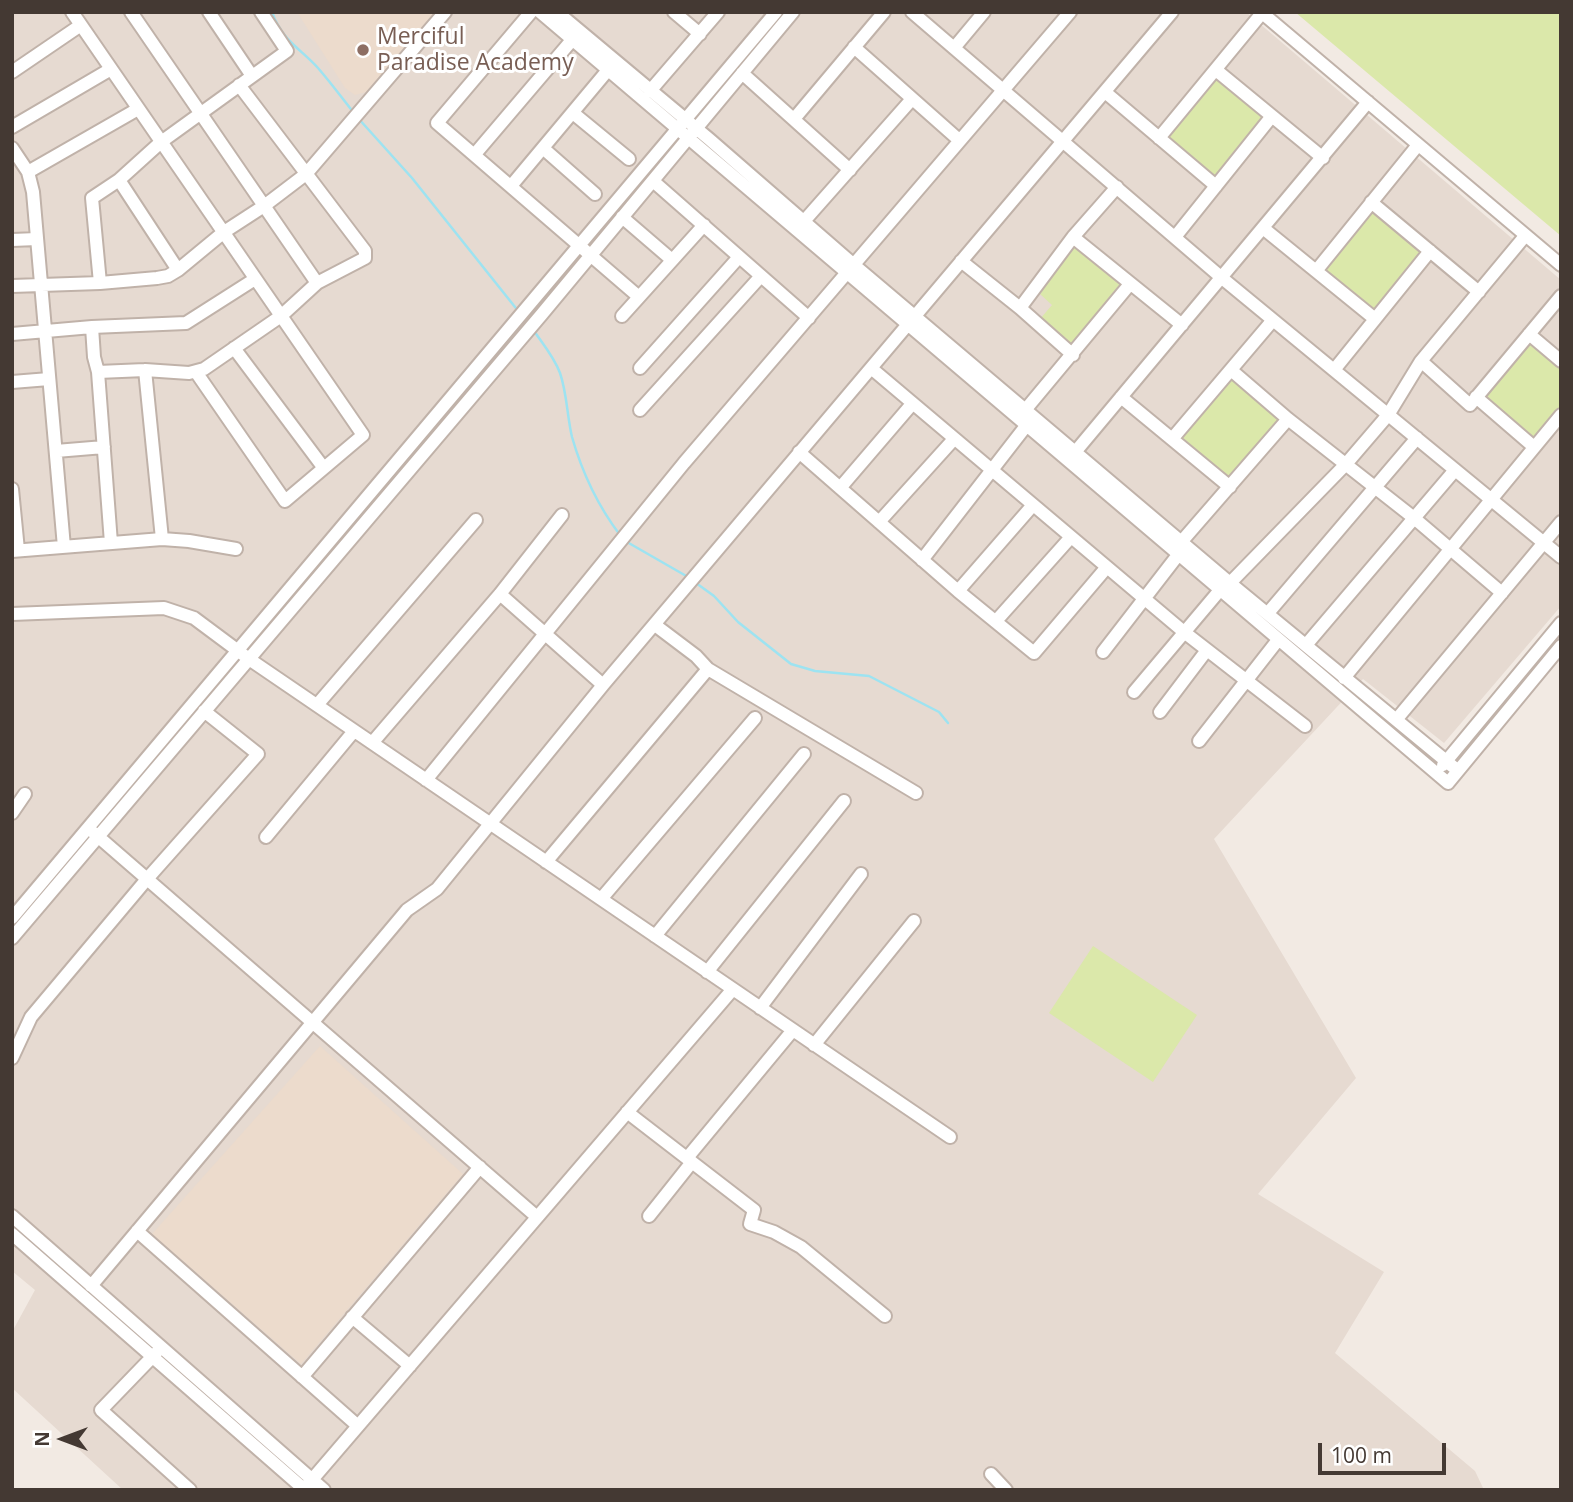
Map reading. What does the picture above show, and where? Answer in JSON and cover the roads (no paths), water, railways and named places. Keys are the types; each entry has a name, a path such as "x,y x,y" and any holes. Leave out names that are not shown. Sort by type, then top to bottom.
{"street":[{"path":"72,12 363,435 285,501 196,372"},
{"path":"131,12 317,283"},
{"path":"209,12 252,76"},
{"path":"100,283 92,198 119,180 161,142 287,51 261,12"},
{"path":"12,286 100,283 168,276 178,271 223,232 264,206 306,174 445,12"},
{"path":"531,12 437,123 639,297"},
{"path":"540,12 682,135 850,268 1026,426 1178,555 1268,613 1457,770"},
{"path":"557,12 805,220 850,268"},
{"path":"674,12 700,34"},
{"path":"650,92 718,12"},
{"path":"12,938 94,832 533,302 580,246 682,135 776,12"},
{"path":"691,124 742,73 793,12"},
{"path":"794,119 884,12"},
{"path":"912,12 1222,278 1561,557"},
{"path":"954,48 984,12"},
{"path":"426,780 693,452 1070,12"},
{"path":"90,1286 407,910 438,889 603,685 1172,12"},
{"path":"1159,138 1262,13 1561,265"},
{"path":"12,72 81,25"},
{"path":"475,154 572,40"},
{"path":"854,47 959,140"},
{"path":"12,127 111,69"},
{"path":"512,186 608,70"},
{"path":"1216,70 1323,159"},
{"path":"742,73 850,170"},
{"path":"98,372 196,372 204,369 281,316 317,283 364,260 366,254 239,85"},
{"path":"1105,92 1216,186"},
{"path":"805,220 912,99"},
{"path":"1076,452 1368,102"},
{"path":"28,172 138,109"},
{"path":"573,113 629,159"},
{"path":"1175,237 1272,116"},
{"path":"12,918 204,712 244,654 542,314 653,181 682,135"},
{"path":"1316,271 1418,145"},
{"path":"12,148 28,172 33,192 64,547"},
{"path":"544,149 595,194"},
{"path":"119,180 178,271"},
{"path":"653,181 809,318"},
{"path":"1020,308 1073,237 1117,187"},
{"path":"1371,202 1479,292"},
{"path":"622,217 672,260"},
{"path":"622,316 704,225"},
{"path":"1263,228 1375,319"},
{"path":"1134,692 1225,587 1346,464 1388,415 1421,361 1525,236"},
{"path":"1073,237 1182,325"},
{"path":"12,240 37,239"},
{"path":"1334,370 1430,251"},
{"path":"640,368 740,257"},
{"path":"961,261 1073,355"},
{"path":"640,410 761,276"},
{"path":"12,334 186,323 256,279"},
{"path":"1026,409 1130,285"},
{"path":"1421,361 1470,405 1561,296"},
{"path":"1172,439 1273,320"},
{"path":"912,321 1026,409 1182,541 1278,640 1448,783 1561,646"},
{"path":"92,327 111,543"},
{"path":"1529,334 1561,361"},
{"path":"234,348 323,467"},
{"path":"870,368 1184,632 1306,726"},
{"path":"145,370 162,539"},
{"path":"1231,370 1502,593"},
{"path":"12,382 49,379"},
{"path":"1121,397 1230,487"},
{"path":"1476,397 1534,447"},
{"path":"840,488 912,404"},
{"path":"1344,678 1561,415"},
{"path":"1182,541 1288,419"},
{"path":"922,560 1026,426"},
{"path":"1268,613 1417,438"},
{"path":"879,522 954,439"},
{"path":"56,451 104,447"},
{"path":"799,452 958,591 1034,653 1107,568"},
{"path":"1306,645 1455,470"},
{"path":"12,489 15,551 162,539 236,549"},
{"path":"958,591 1033,505"},
{"path":"372,743 499,594 562,515"},
{"path":"317,705 475,520"},
{"path":"1396,720 1561,522"},
{"path":"996,621 1071,537"},
{"path":"1103,652 1178,555"},
{"path":"499,594 603,685"},
{"path":"12,614 164,608 194,618 372,743 950,1137"},
{"path":"1436,773 1561,623"},
{"path":"655,625 696,656 708,669 916,793"},
{"path":"1199,741 1278,640"},
{"path":"1160,712 1207,650"},
{"path":"546,862 708,669"},
{"path":"12,1058 31,1017 147,879 258,754 204,712"},
{"path":"601,899 755,718"},
{"path":"266,837 354,730"},
{"path":"654,936 804,754"},
{"path":"12,813 25,794"},
{"path":"707,972 844,801"},
{"path":"94,832 537,1217"},
{"path":"760,1008 861,874"},
{"path":"814,1045 914,921"},
{"path":"307,1486 733,989"},
{"path":"649,1216 793,1030"},
{"path":"627,1112 754,1210 750,1224 774,1232 801,1247 885,1315"},
{"path":"302,1377 480,1167"},
{"path":"12,1216 90,1286 157,1352"},
{"path":"137,1231 358,1426"},
{"path":"12,1234 157,1352 307,1486 324,1490"},
{"path":"352,1317 410,1366"},
{"path":"157,1352 101,1410 190,1490"},
{"path":"991,1474 1006,1490"}],"waterway":[{"path":"272,12 286,37 318,68 354,113"},
{"path":"358,118 412,178 519,312"},
{"path":"534,331 552,356 560,373 572,437 586,476 620,535"},
{"path":"627,542 688,577"},
{"path":"696,583 714,596 738,622 791,664 815,671 869,676 939,712 948,723"}],"place":[{"name":"Merciful Paradise Academy","path":"363,50"}]}
